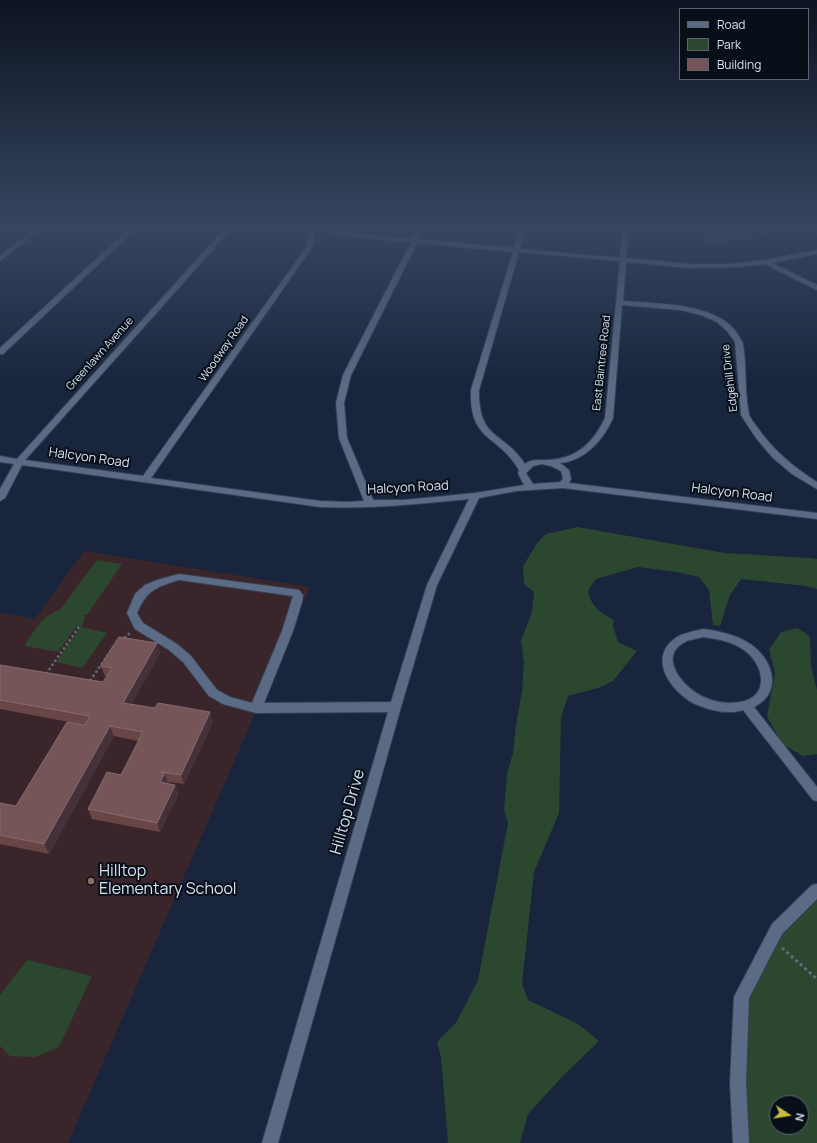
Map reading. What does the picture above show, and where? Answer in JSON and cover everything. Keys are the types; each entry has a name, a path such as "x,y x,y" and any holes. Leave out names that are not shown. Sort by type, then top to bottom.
{"street":[{"path":"0,352 78,279"},
{"name":"Greenlawn Avenue","path":"0,498 13,472 24,455 183,279"},
{"name":"Woodway Road","path":"146,479 287,279"},
{"path":"370,503 343,438 340,403 347,376 396,279"},
{"path":"509,279 475,390 474,401 479,419 489,436 516,456 560,466 567,474"},
{"name":"East Baintree Road","path":"543,462 569,460 593,444 603,431 609,418 622,279"},
{"path":"800,279 817,288"},
{"name":"Edgehill Drive","path":"620,303 681,308 703,313 719,321 730,329 739,342 745,415 759,436 776,456 795,472 817,486"},
{"path":"516,456 523,469 522,473 530,487"},
{"name":"Halcyon Road","path":"0,459 320,504 347,505 404,503 475,496 516,488 563,485 817,516"},
{"path":"563,485 567,479 569,460"},
{"path":"523,469 527,465 543,462"},
{"name":"Hilltop Drive","path":"270,1143 395,707 432,585 475,496"},
{"path":"256,708 294,614 299,599 298,595 289,592 187,577 168,579 149,588 139,597 132,613 139,626 168,643 187,659 213,693 219,697 242,706 256,708 395,707"},
{"path":"703,634 732,638 748,647 762,661 768,678 766,689 762,696 746,706 732,708 715,707 688,695 676,684 668,670 667,663 670,650 681,639 692,635 703,634"},
{"path":"746,706 817,796"},
{"path":"741,1143 738,1082 742,998 777,929 817,890"}],"path":[{"path":"96,684 89,682 110,650 139,626"},
{"path":"52,676 45,675 79,627"},
{"path":"772,940 817,978"}],"shaded area":[{"name":"Hilltop Elementary School","path":"84,551 310,587 68,1143 0,1143 0,613 35,619"}],"green space":[{"path":"577,527 725,553 817,559 817,589 806,586 741,579 730,595 720,626 713,625 709,590 699,577 677,572 638,567 596,579 588,590 589,596 594,605 605,615 614,620 613,626 618,642 637,651 613,681 598,688 568,696 561,717 559,813 534,872 522,984 528,1000 578,1024 599,1041 563,1076 528,1114 520,1143 448,1143 441,1057 437,1042 456,1023 478,980 508,823 504,810 507,774 513,753 522,691 524,663 521,641 532,612 534,592 524,584 523,566 538,542 546,534"},
{"path":"97,560 122,564 87,615 84,615 85,618 81,627 76,627 58,652 26,646 26,643 40,623 49,615 60,610"},
{"path":"81,627 107,633 82,668 56,662"},
{"path":"798,628 810,637 811,666 817,690 817,754 803,756 782,744 767,716 775,673 769,650 781,632"},
{"path":"817,890 817,1143 741,1143 742,997 777,929"},
{"path":"27,960 92,976 59,1047 35,1057 10,1056 0,1046 0,995"}],"building":[{"path":"119,637 157,643 123,703 155,708 158,703 210,712 181,775 161,772 165,773 160,782 175,785 157,823 88,809 107,772 121,775 143,732 110,726 44,844 0,835 0,803 16,806 67,722 85,725 90,716 0,700 0,665 103,682 112,668 101,666"}],"place":[{"name":"Hilltop Elementary School","path":"91,881"}]}
